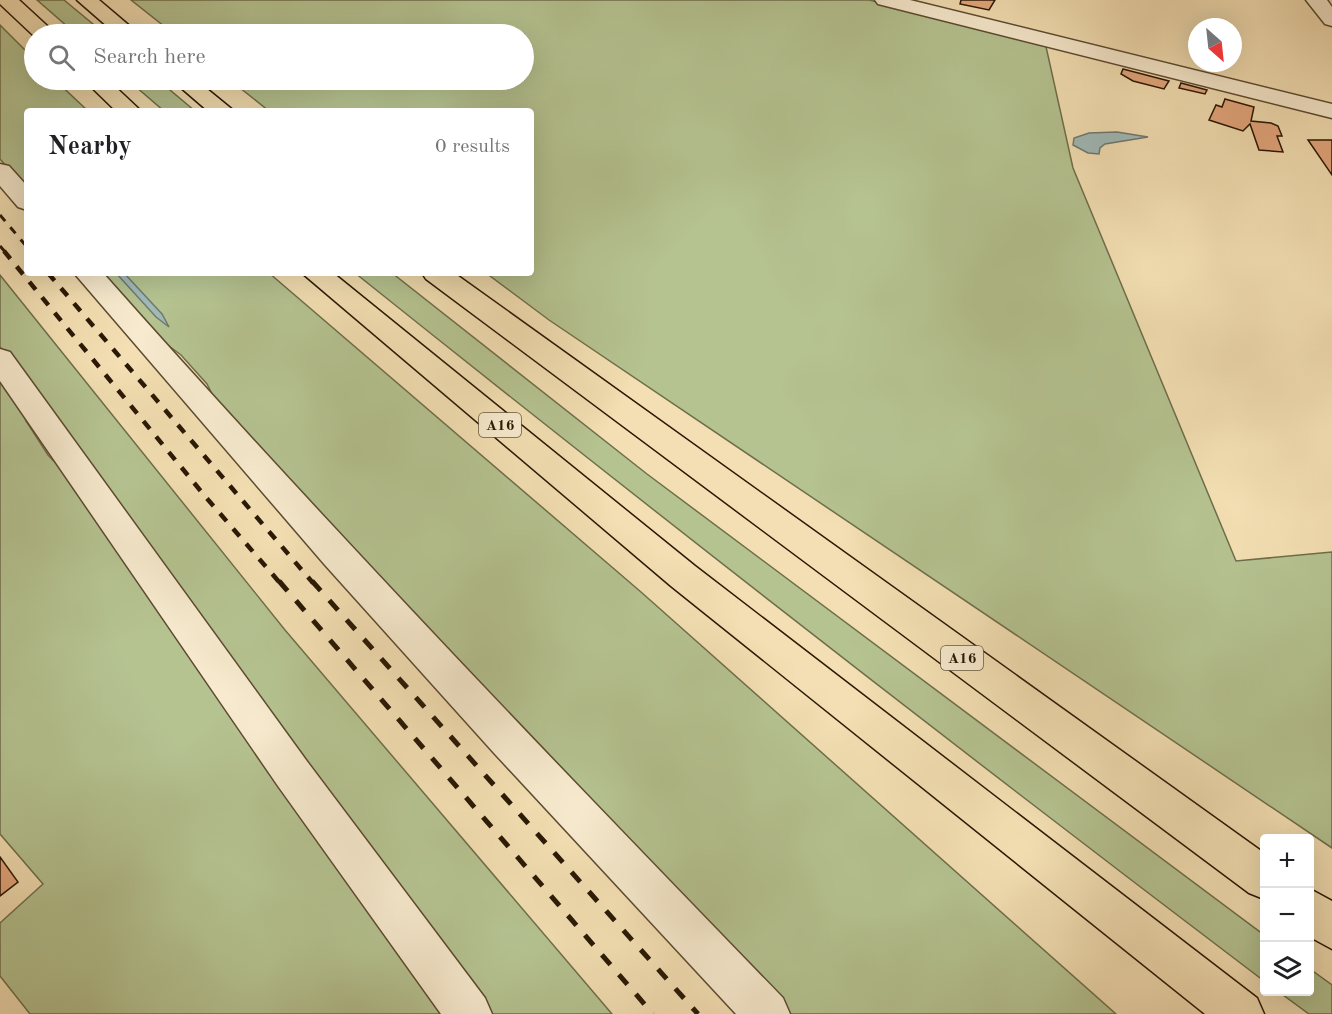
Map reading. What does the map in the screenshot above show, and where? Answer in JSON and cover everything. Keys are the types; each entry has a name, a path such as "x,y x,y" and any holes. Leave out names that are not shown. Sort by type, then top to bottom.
{"highway":[{"path":"7,0 34,24"},
{"path":"87,0 116,24"},
{"path":"106,90 126,108"},
{"path":"196,90 218,108"},
{"name":"A16","path":"320,276 683,576 1241,1014"},
{"name":"A16","path":"440,276 1260,875"},
{"path":"1314,914 1332,927"}],"street":[{"path":"885,0 1332,111"},
{"path":"1316,0 1332,20"},
{"path":"0,171 24,199"},
{"path":"91,276 322,538 628,869 767,1014"},
{"path":"0,358 292,773 469,1014"}],"green space":[{"path":"37,0 64,0 93,24 65,24"},
{"path":"131,0 869,0 1045,42 1073,168 1236,561 1332,552 1332,848 549,320 490,276 534,276 534,108 265,108 243,90 534,90 534,24 161,24"},
{"path":"0,25 24,49 24,90 66,90 85,108 24,108 24,187 0,159"},
{"path":"140,90 170,90 191,108 161,108"},
{"path":"0,275 285,630 612,1014 483,1014 0,347"},
{"path":"102,276 272,276 641,592 1116,1014 790,1014 494,711 223,416 207,384 181,355 149,331"},
{"path":"359,276 396,276 647,474 1260,932 1260,978 1035,806 807,630"},
{"path":"0,370 16,394 26,421 48,455 81,489 457,1014 30,1014 0,976 0,923 43,884 0,834"},
{"path":"1314,972 1332,985 1332,1014 1309,1014 1284,996 1314,996"}],"water":[{"path":"1117,132 1148,137 1105,144 1100,148 1099,154 1088,153 1073,145 1074,138 1089,133"},
{"path":"119,276 127,276 162,314 169,327 156,317"}],"building":[{"path":"961,0 995,0 989,10 960,4"},
{"path":"1123,69 1169,81 1164,89 1133,81 1121,74"},
{"path":"1181,83 1207,90 1205,94 1179,88"},
{"path":"1225,99 1254,107 1251,121 1278,126 1282,136 1277,136 1283,152 1259,150 1250,124 1243,131 1209,120 1216,105 1222,107"},
{"path":"1308,140 1332,140 1332,175"},
{"path":"0,857 18,882 0,896"}],"railway":[{"path":"0,215 24,243"},
{"path":"0,246 6,253"},
{"path":"4,251 24,275"},
{"path":"24,276 204,495 280,583"},
{"path":"51,276 313,583"},
{"path":"279,581 653,1014"},
{"path":"312,581 698,1014"}]}
